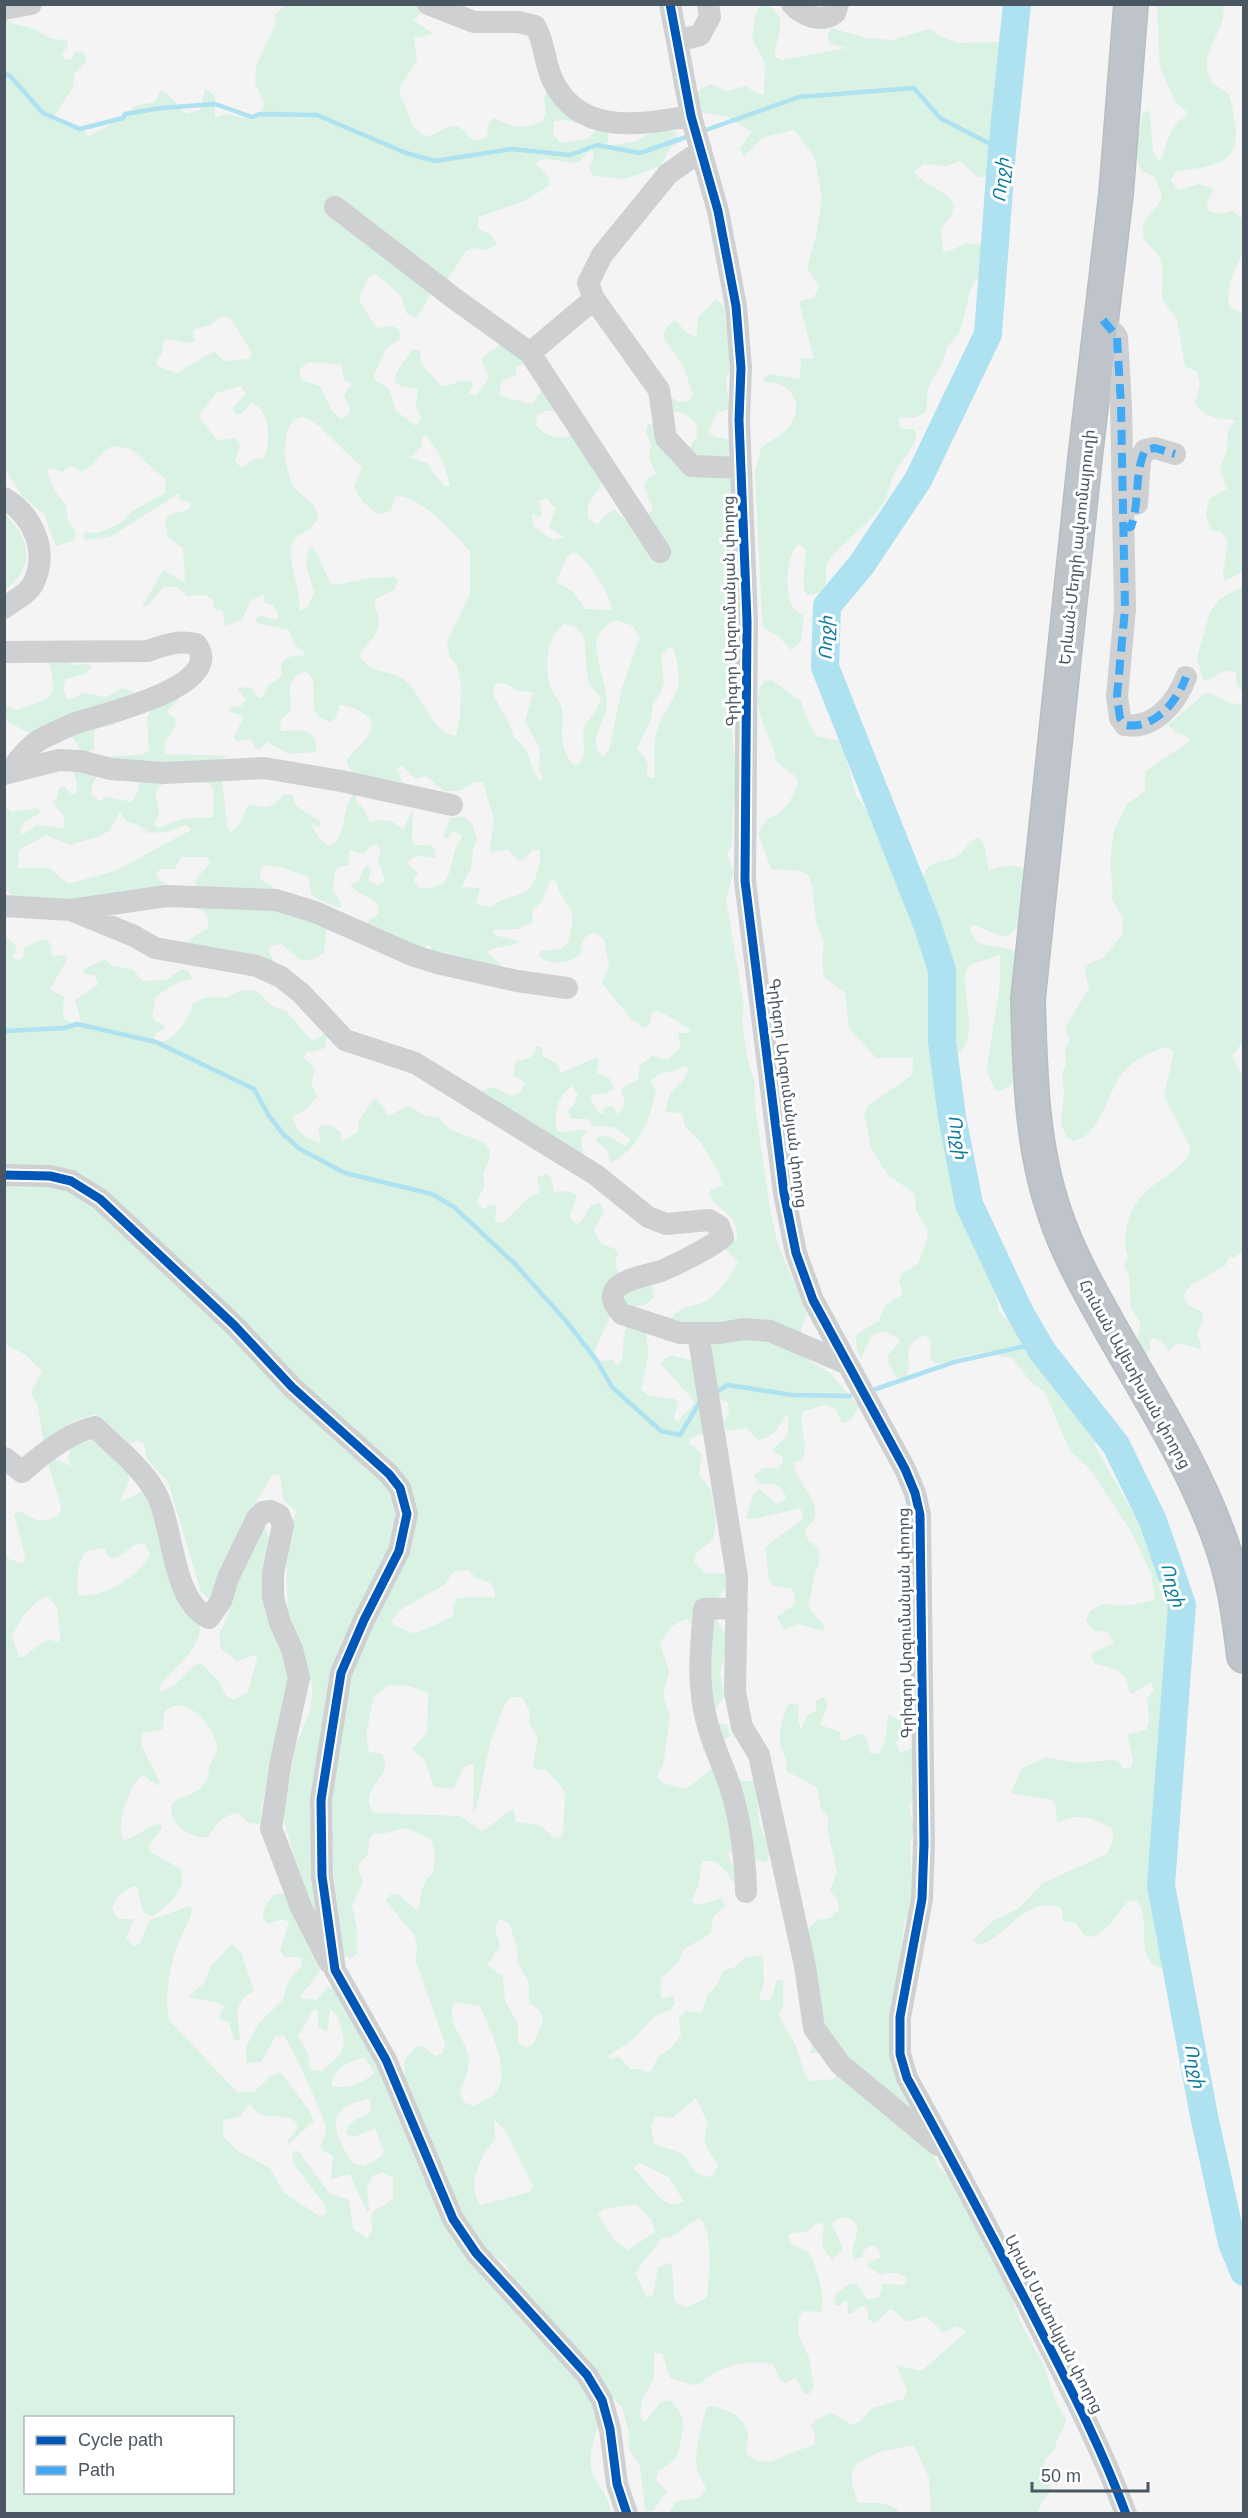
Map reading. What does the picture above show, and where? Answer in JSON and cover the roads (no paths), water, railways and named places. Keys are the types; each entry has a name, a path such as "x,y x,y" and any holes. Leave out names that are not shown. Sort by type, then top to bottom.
{"highway":[{"name":"Երևան-Մեղրի ավտոմայրուղի","path":"1031,1090 1028,999 1085,458 1102,320 1122,126 1131,4"},
{"name":"Հունան Ավետիսյան փողոց","path":"1031,1090 1041,1161 1055,1214 1075,1264 1184,1458 1219,1536 1237,1596 1244,1656"}],"street":[{"path":"4,9 31,4"},
{"path":"428,4 474,22 518,22 535,26 541,36 551,76 561,97 568,105 598,120 640,124 690,116"},
{"name":"Գրիգոր Արզումանյան փողոց","path":"670,4 690,116 718,211 735,306 741,368 741,468 747,643 745,881 784,1193 796,1253 813,1300 845,1363 905,1469 915,1493 920,1515 922,1899 900,2017 900,2054 907,2078 946,2151"},
{"path":"677,41 700,35 710,17 708,4"},
{"path":"792,4 809,16 821,18 835,14 838,4"},
{"path":"699,152 668,174 602,255 588,283 594,299 659,390 666,438 693,465 741,468"},
{"path":"335,207 455,299 530,352 660,552"},
{"path":"530,352 594,299"},
{"path":"1102,320 1117,337 1123,528 1126,546 1125,609 1117,696 1120,718 1125,725 1133,726 1144,725 1158,717 1181,692 1186,677"},
{"path":"1123,528 1131,527 1136,512 1140,460 1144,450 1155,448 1175,454"},
{"path":"4,498 16,506 30,523 39,542 41,559 33,586 4,608"},
{"path":"4,652 138,652 168,644 188,642 196,644 202,652 203,660 194,675 130,709 77,722 42,738 7,773"},
{"path":"7,773 59,760 80,761 111,769 164,773 264,768 341,781 452,805"},
{"path":"4,906 71,910 166,896 276,900 315,912 412,955 437,963 497,977 567,988"},
{"path":"71,910 126,932 155,948 257,966 281,977 301,993 345,1040 415,1063 596,1175 648,1217 666,1224 709,1220 719,1226 723,1238 714,1246 660,1271 631,1277 615,1292 617,1308 632,1319 680,1333 744,1329 770,1331 845,1363"},
{"path":"4,1175 50,1176 71,1182 100,1199 234,1325 279,1374 388,1474 400,1488 407,1514 399,1551 364,1620 341,1673 322,1789 322,1876 335,1970"},
{"path":"698,1333 738,1577 735,1692 742,1727 759,1755 805,1966 814,2028 840,2064 946,2151"},
{"path":"5,1458 22,1472 46,1451 82,1430 95,1427 131,1461 154,1489 182,1584 194,1605 209,1618 221,1602 228,1578 256,1518 263,1512 271,1511 279,1515 283,1525 273,1573 273,1597 280,1623 292,1649 299,1678 281,1761 271,1828 302,1907 386,2060 453,2219 476,2253 587,2375 602,2400 610,2429 617,2484 627,2514"},
{"path":"737,1608 705,1610 700,1665 702,1698 712,1739 735,1802 745,1862 746,1892"},
{"name":"Արամ Մանուկյան փողոց","path":"946,2151 1002,2253 1081,2409 1109,2469 1126,2514"}],"waterway":[{"name":"Ողջի","path":"1017,4 1002,150 988,334 918,480 862,564 827,606 825,667 927,924 942,970 942,1041 952,1117 969,1204 1019,1311 1042,1351 1116,1445 1153,1521 1182,1605 1161,1885 1204,2116 1232,2243 1244,2272"},
{"path":"4,73 10,76 43,113 80,129 123,118 125,114 161,108 215,104 252,117 260,114 317,115 406,153 435,161 512,149 570,155 597,145 640,153 689,136"},
{"path":"703,131 799,97 914,88 940,118 1002,150"},
{"path":"4,1031 65,1028 77,1024 156,1042 254,1089 269,1116 284,1135 300,1149 345,1173 432,1194 454,1207 515,1264 566,1321 597,1361 612,1387 661,1431 680,1435 701,1400"},
{"path":"876,1389 954,1362 1026,1346 1042,1351"},
{"path":"714,1393 728,1385 792,1395 850,1396"}]}
